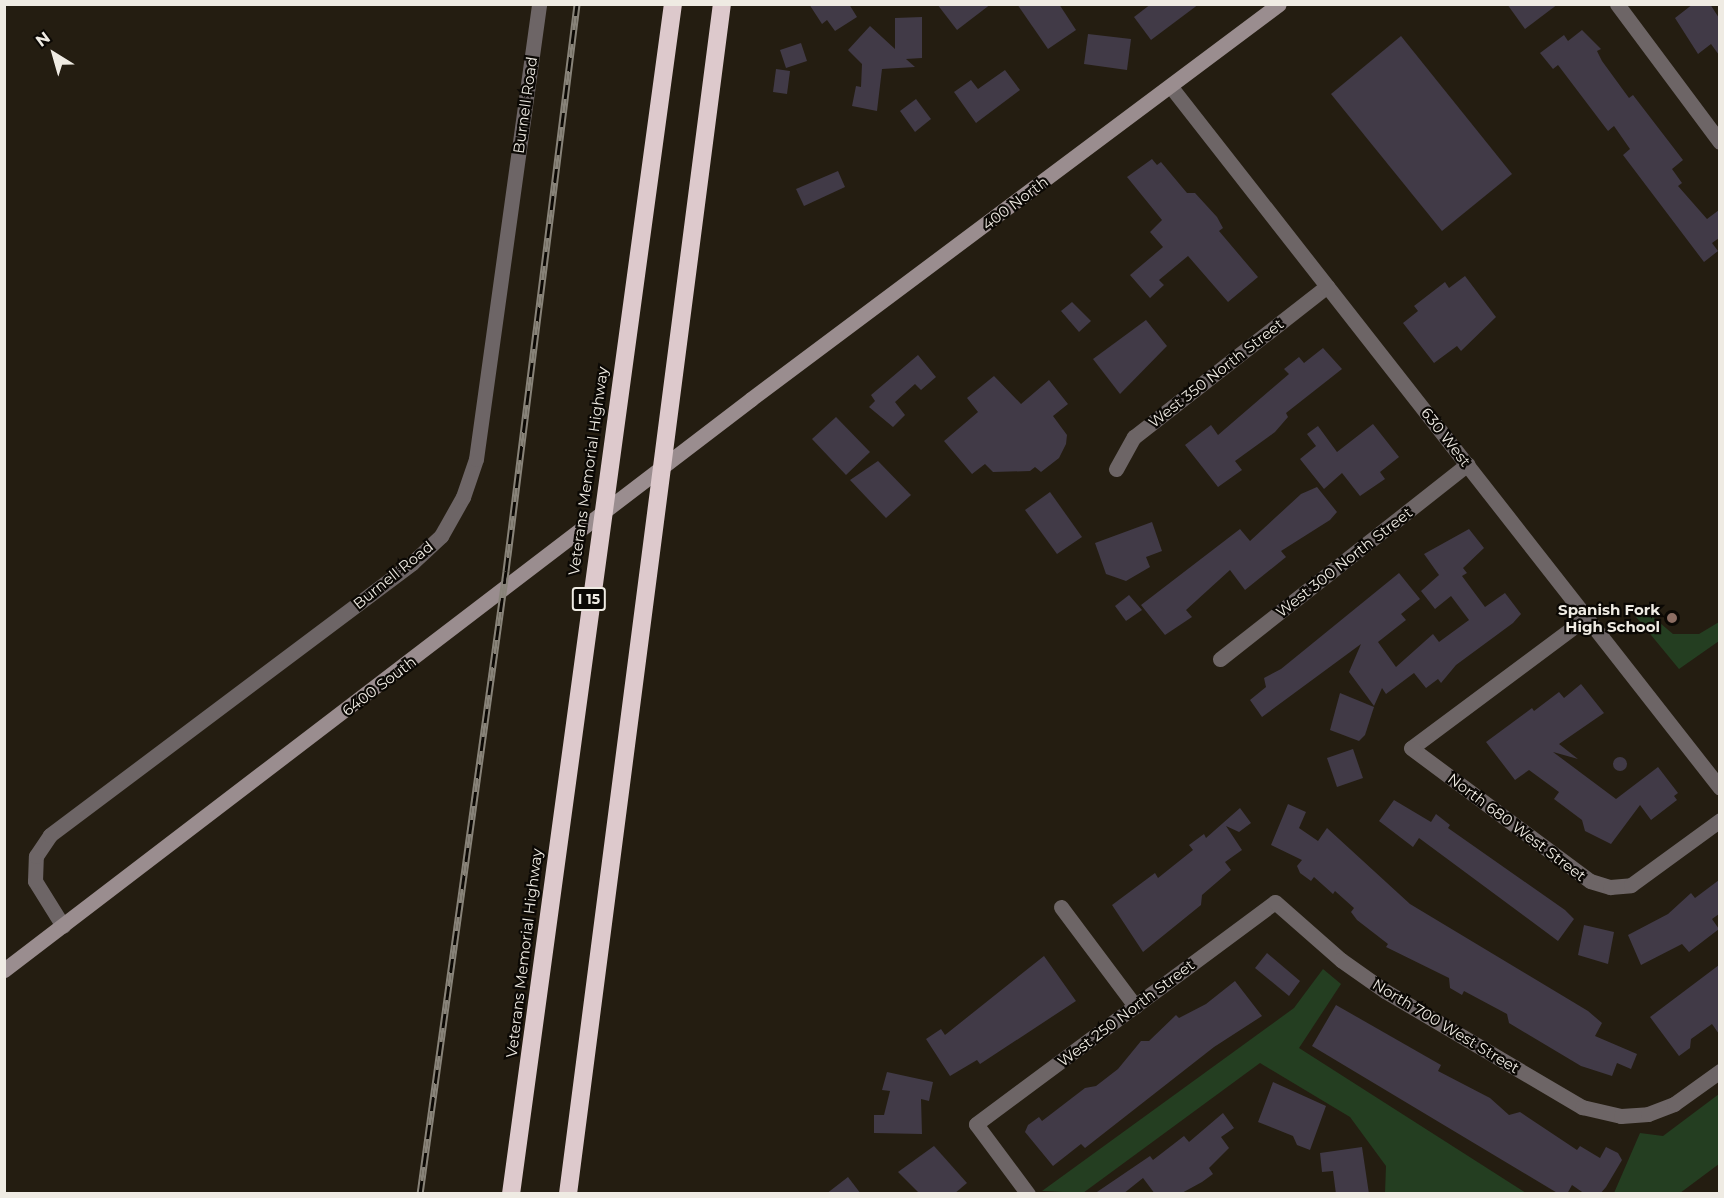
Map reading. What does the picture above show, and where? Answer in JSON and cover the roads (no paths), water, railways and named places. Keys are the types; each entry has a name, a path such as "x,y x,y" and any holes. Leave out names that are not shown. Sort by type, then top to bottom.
{"highway":[{"name":"Veterans Memorial Highway","path":"511,1194 673,4"},
{"path":"568,1194 722,4"}],"main road":[{"name":"400 North","path":"751,399 1172,87 1279,4"},
{"name":"6400 South","path":"4,970 431,647 751,399"}],"street":[{"name":"Burnell Road","path":"63,926 35,881 36,856 50,835 412,563 441,536 463,497 476,459 539,4"},
{"path":"1617,4 1719,142"},
{"name":"630 West","path":"1172,87 1719,788"},
{"name":"West 350 North Street","path":"1116,469 1134,437 1327,286"},
{"name":"West 300 North Street","path":"1220,659 1468,464"},
{"name":"North 680 West Street","path":"1587,617 1411,748 1590,881 1610,887 1631,885 1719,820"},
{"name":"West 250 North Street","path":"1028,1194 976,1124 1275,902"},
{"name":"North 700 West Street","path":"1275,902 1341,960 1430,1019 1582,1107 1634,1116 1674,1104 1719,1071"},
{"path":"1060,907 1135,1006"}],"railway":[{"path":"420,1194 506,571 577,4"}],"place":[{"name":"Spanish Fork High School","path":"1672,618"}]}
